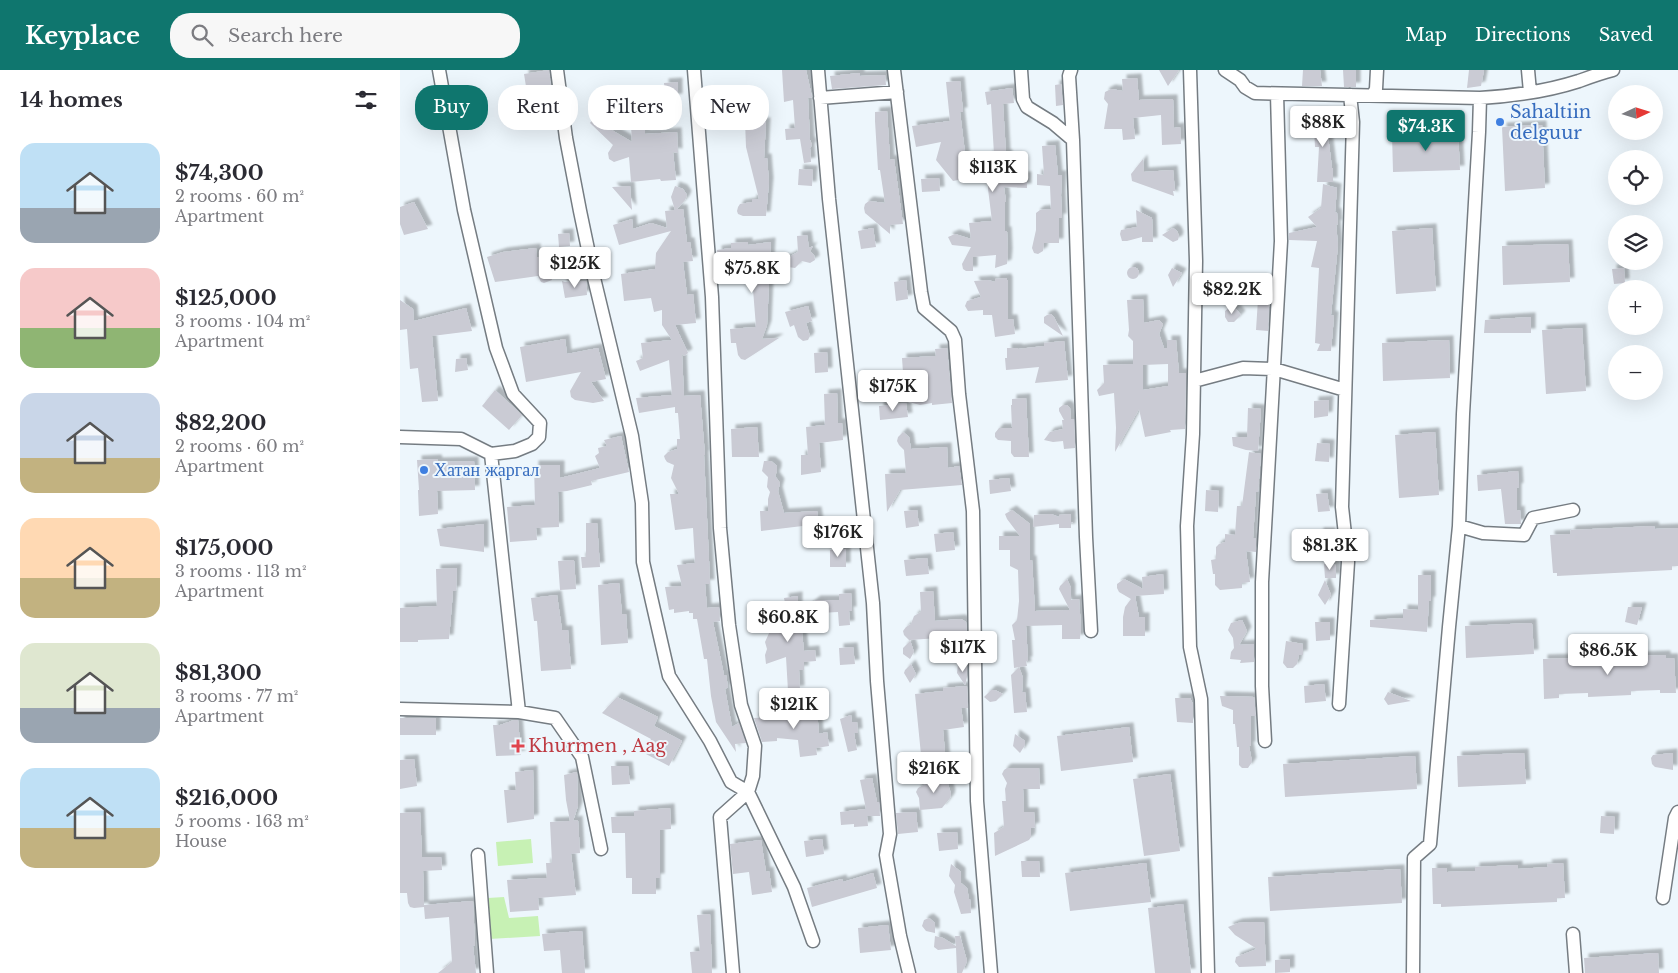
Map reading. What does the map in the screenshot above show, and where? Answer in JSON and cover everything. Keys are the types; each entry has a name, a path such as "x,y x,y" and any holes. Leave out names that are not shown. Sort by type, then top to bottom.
{"street":[{"path":"400,437 461,440 491,454 515,451 532,444 539,437 540,423 513,394 496,348 464,210 439,70"},
{"path":"557,70 566,138 580,211 632,436 642,503 644,562 669,676 710,741 731,782 748,792 794,886 813,941"},
{"path":"694,70 712,297 720,528 728,625 741,706 755,746 754,776 748,792 720,817 733,973"},
{"path":"818,70 829,199 873,604 877,681 890,834 886,856 900,936 909,973"},
{"path":"894,70 924,308 951,331 955,340 959,394 973,511 977,801 991,973"},
{"path":"1021,70 1023,98 1027,107 1053,123 1073,140"},
{"path":"1071,70 1069,76 1073,140 1090,631"},
{"path":"1190,70 1196,261 1194,434 1187,526 1190,646 1201,699 1208,973"},
{"path":"1226,70 1240,80 1244,87 1255,93 1480,98 1530,92 1578,81 1613,70"},
{"path":"1373,95 1376,90 1377,70"},
{"path":"1528,70 1530,92"},
{"path":"820,98 897,92"},
{"path":"1265,741 1262,686 1262,582 1281,241 1277,94"},
{"path":"1339,704 1348,562 1342,507 1353,122 1350,95"},
{"path":"1413,973 1414,858 1430,844 1459,526 1463,414 1480,132 1480,98"},
{"path":"1194,381 1243,368 1274,368 1345,390"},
{"path":"491,454 519,712"},
{"path":"1459,526 1483,533 1524,535 1533,518 1573,510"},
{"path":"400,709 519,712 555,718 582,757 601,849"},
{"path":"1663,898 1675,818 1678,812"},
{"path":"478,855 487,973"},
{"path":"1573,934 1576,973"}],"green space":[{"path":"531,839 533,863 498,866 496,842"},
{"path":"504,897 509,918 538,916 540,936 489,939 488,898"}],"building":[{"path":"549,70 551,85 526,85 524,74"},
{"path":"782,70 806,70 812,97 808,98 810,140 812,145 810,148 811,162 804,163 800,139 786,140 785,129 795,128 793,100 784,102"},
{"path":"1159,70 1179,70 1168,86"},
{"path":"1303,70 1320,70 1322,86 1302,86"},
{"path":"1343,70 1356,70 1356,87 1344,87"},
{"path":"1469,70 1484,70 1481,86 1467,88"},
{"path":"860,73 860,76 885,75 886,85 832,89 830,76"},
{"path":"1137,78 1139,100 1173,99 1174,128 1180,127 1181,144 1162,145 1161,115 1133,118 1135,139 1123,140 1122,129 1104,129 1108,104 1104,99 1105,92 1111,89 1123,91 1122,79"},
{"path":"960,81 963,112 960,112 966,161 961,162 964,179 953,181 936,160 941,142 916,147 912,126 950,121 946,82"},
{"path":"678,82 678,85 664,85 664,83"},
{"path":"1061,84 1063,105 1056,106 1055,85"},
{"path":"1012,88 1014,103 1003,104 1006,154 1008,154 1007,175 1027,176 1027,188 1004,187 1007,264 995,268 996,255 973,257 973,271 966,271 963,269 962,264 971,247 952,245 948,237 955,234 971,239 969,223 992,221 988,189 989,154 994,154 991,104 987,105 985,92"},
{"path":"887,111 890,160 894,159 903,224 890,225 890,234 865,213 864,208 865,204 869,201 885,203 880,170 878,170 875,112"},
{"path":"1313,112 1325,112 1333,168 1333,182 1317,182 1319,147 1315,147"},
{"path":"1542,125 1545,188 1505,191 1502,127"},
{"path":"597,130 612,130 632,142 631,130 645,130 645,134 677,132 678,153 673,152 676,180 661,181 660,179 631,182 629,157 614,162 609,159 608,153 613,145"},
{"path":"745,130 766,130 764,158 767,158 769,182 766,216 743,216 738,214 737,211 740,204 752,202 752,199 759,199 746,147"},
{"path":"1458,132 1460,170 1393,172 1392,134"},
{"path":"1055,145 1058,175 1062,175 1062,218 1059,218 1059,243 1044,243 1043,251 1038,254 1034,253 1032,248 1036,230 1036,213 1040,210 1051,209 1050,186 1037,185 1037,174 1044,175 1042,146"},
{"path":"1143,159 1144,172 1173,170 1174,196 1132,181 1131,174"},
{"path":"799,169 813,170 812,186 798,185"},
{"path":"939,178 940,191 922,192 921,179"},
{"path":"1323,184 1337,188 1335,212 1337,213 1338,245 1331,315 1334,316 1331,351 1317,351 1320,344 1315,343 1319,268 1311,267 1317,241 1289,240 1289,233 1317,227 1308,217 1321,208"},
{"path":"630,186 632,210 612,187"},
{"path":"675,186 683,189 687,195 677,209 683,209 687,242 690,242 693,261 683,262 687,295 693,294 696,323 675,325 688,353 684,356 682,354 684,396 700,395 705,455 710,584 705,584 707,608 719,607 720,621 713,622 724,675 726,675 728,687 725,689 732,727 739,723 746,743 735,744 736,752 716,722 707,659 704,659 697,619 693,619 693,613 689,613 689,611 674,613 674,609 669,610 665,587 682,586 677,565 695,563 693,528 675,530 670,494 679,494 671,478 674,465 667,462 664,456 668,452 677,449 677,439 680,439 678,413 675,413 675,407 639,413 636,398 672,395 669,360 640,371 636,361 643,358 641,343 672,340 662,325 662,310 654,312 651,298 624,301 621,274 655,269 656,253 671,231 619,245 613,225 632,219 633,229 651,223 667,228 665,211 675,210 671,197"},
{"path":"414,202 428,229 404,235 400,224 400,207"},
{"path":"1136,210 1152,218 1153,242 1142,242 1142,237 1122,241 1121,230 1137,227"},
{"path":"873,228 876,247 861,249 858,231"},
{"path":"1173,228 1179,236 1178,240 1173,242 1162,235"},
{"path":"1432,228 1436,291 1396,294 1392,231"},
{"path":"569,233 570,246 559,247 558,234"},
{"path":"807,235 809,248 813,246 810,251 814,255 815,260 810,263 802,261 795,268 788,267 781,261 798,252 797,236"},
{"path":"748,242 748,245 771,242 767,325 762,339 779,338 745,360 741,359 738,355 736,343 731,343 730,329 756,327 752,277 732,282 745,256 718,258 717,250 731,248 731,243"},
{"path":"1568,244 1570,282 1503,285 1502,246"},
{"path":"536,248 540,268 552,275 550,275 552,280 544,283 541,282 538,276 495,282 487,257 503,252"},
{"path":"1135,267 1138,268 1138,278 1131,279 1128,278 1127,271 1128,268"},
{"path":"1172,268 1182,273 1173,287 1168,275"},
{"path":"1612,270 1624,270 1625,280 1613,280"},
{"path":"1007,278 1008,319 1013,319 1015,334 995,337 992,315 983,315 983,310 968,311 965,306 967,301 981,297 974,281 988,280 995,282 995,279"},
{"path":"906,280 908,299 896,301 894,282"},
{"path":"562,281 586,281 587,295 565,298"},
{"path":"1259,284 1270,284 1268,331 1256,330"},
{"path":"1143,299 1144,323 1159,320 1163,324 1159,334 1164,348 1167,348 1167,340 1176,340 1179,373 1186,373 1185,429 1170,430 1171,432 1145,437 1139,409 1115,452 1114,393 1099,396 1097,390 1104,383 1103,365 1133,364 1133,341 1128,336 1127,300","holes":["1168,364 1168,386 1143,390 1143,365"]},
{"path":"400,300 413,309 414,321 466,308 472,331 432,336 438,401 422,402 418,368 410,369 407,329 400,330"},
{"path":"808,306 812,321 806,323 810,336 808,340 803,341 798,337 794,325 790,327 785,312"},
{"path":"1229,308 1236,309 1241,315 1234,322 1228,322 1225,317 1225,311"},
{"path":"1051,314 1063,336 1044,323 1044,317"},
{"path":"1531,317 1531,333 1484,333 1485,320"},
{"path":"1582,328 1586,391 1546,394 1542,330"},
{"path":"565,339 567,354 598,348 606,379 591,382 604,401 593,403 575,400 571,397 570,391 581,372 526,382 520,347"},
{"path":"1449,340 1450,378 1383,381 1382,343"},
{"path":"1064,341 1068,380 1035,383 1039,367 1006,370 1005,358 1007,358 1007,348 1018,349 1044,346 1044,343"},
{"path":"947,348 952,403 920,405 905,401 902,358 936,356 935,349"},
{"path":"827,352 828,372 815,373 814,353"},
{"path":"466,358 468,370 455,372 456,359"},
{"path":"495,390 522,415 509,430 482,406"},
{"path":"837,393 838,423 842,423 843,440 819,443 821,472 801,475 801,455 808,455 806,427 825,425 824,394"},
{"path":"1026,398 1029,457 1014,457 1011,453 1011,441 998,440 995,437 995,433 999,428 1012,428 1012,399"},
{"path":"1329,400 1328,416 1314,418 1314,401"},
{"path":"906,403 908,417 880,420 879,406"},
{"path":"1067,405 1070,408 1071,419 1074,419 1075,448 1064,449 1063,441 1053,442 1044,440 1050,432 1063,429 1062,420 1064,420 1059,408"},
{"path":"1248,408 1261,409 1258,451 1233,446 1232,437 1247,437"},
{"path":"757,427 759,457 732,457 731,429"},
{"path":"903,432 909,437 911,449 947,447 948,468 959,466 962,485 900,490 887,512 885,474 906,473 904,450 897,441"},
{"path":"1435,432 1439,495 1399,498 1395,435"},
{"path":"621,436 629,472 591,481 592,485 558,492 559,527 536,528 537,540 510,542 507,507 535,505 534,465 560,465 560,478 600,468 595,456 599,453 598,448 607,446 604,440"},
{"path":"1317,443 1330,444 1329,462 1315,461"},
{"path":"1249,452 1261,454 1253,538 1256,538 1256,552 1246,551 1250,582 1242,583 1242,588 1220,590 1215,585 1215,574 1213,574 1211,560 1216,559 1216,547 1225,542 1225,534 1235,535 1237,506 1242,506"},
{"path":"437,459 438,462 474,461 475,490 437,491 438,514 419,516 417,460"},
{"path":"764,461 771,461 777,466 775,476 780,483 778,491 784,513 817,511 819,524 761,531 760,511 768,511 770,492 767,487 768,477 762,471"},
{"path":"1518,471 1517,511 1520,510 1521,524 1505,524 1501,489 1478,491 1477,475"},
{"path":"1009,478 1011,491 990,494 989,480"},
{"path":"1206,490 1219,491 1218,512 1205,511"},
{"path":"1327,493 1330,511 1318,512 1316,494"},
{"path":"917,510 919,526 906,528 904,511"},
{"path":"1012,510 1030,524 1030,560 1032,560 1035,611 1070,610 1059,589 1067,579 1071,588 1071,600 1079,599 1081,628 1080,639 1062,639 1062,625 1026,626 1027,666 1014,668 1012,640 1015,640 1012,625 1017,620 1019,601 1018,570 1010,566 1010,550 999,550 999,536 1020,536 1005,514"},
{"path":"1051,514 1059,517 1059,515 1071,514 1071,522 1073,523 1071,523 1071,528 1059,528 1059,524 1033,527 1034,515"},
{"path":"586,523 597,523 600,567 582,568 581,557 586,557"},
{"path":"484,524 484,552 440,546 437,529"},
{"path":"1654,526 1655,529 1678,528 1678,566 1672,566 1672,570 1557,576 1557,573 1553,573 1550,535 1570,534 1571,530"},
{"path":"953,532 955,550 936,552 934,534"},
{"path":"1319,532 1331,532 1330,555 1318,555"},
{"path":"846,549 846,567 830,567 830,550"},
{"path":"927,558 929,574 906,576 904,560"},
{"path":"574,560 576,589 560,590 558,561"},
{"path":"1324,564 1336,565 1336,578 1325,578"},
{"path":"457,568 456,591 453,591 449,639 400,642 400,608 437,606 436,569"},
{"path":"1163,574 1164,594 1135,596 1139,617 1145,617 1145,636 1123,636 1125,607 1131,599 1119,592 1117,584 1124,579 1143,589 1142,577"},
{"path":"1418,575 1431,575 1431,601 1429,601 1427,632 1370,627 1370,620 1403,618 1403,609 1418,610"},
{"path":"1325,580 1331,595 1325,605 1318,595"},
{"path":"619,583 622,614 626,614 628,643 601,645 598,585"},
{"path":"933,591 935,621 961,619 966,622 967,634 956,639 960,651 960,660 949,654 952,637 910,640 914,652 910,659 903,654 903,648 910,641 903,631 911,624 914,616 921,612 920,592"},
{"path":"851,593 852,611 849,611 850,625 839,626 838,612 820,613 807,607 816,600 839,600 839,594"},
{"path":"557,595 562,630 568,630 571,669 541,671 537,621 534,621 531,598"},
{"path":"798,596 798,615 800,614 804,651 815,650 816,661 804,662 804,670 799,670 800,690 788,691 786,657 766,664 765,655 767,649 765,642 770,631 764,625 764,622 766,618 770,617 789,624 784,598"},
{"path":"1628,607 1642,607 1637,625 1625,622"},
{"path":"1242,620 1247,631 1239,645 1254,644 1254,662 1240,663 1241,660 1230,659 1234,648 1233,638 1228,630 1231,623"},
{"path":"1315,622 1330,622 1330,640 1316,641"},
{"path":"1532,623 1534,654 1466,658 1465,626"},
{"path":"1286,641 1303,644 1303,655 1299,655 1297,664 1293,668 1287,668 1283,663"},
{"path":"853,647 855,664 840,665 839,648"},
{"path":"1666,655 1666,658 1674,658 1676,693 1660,693 1660,690 1631,691 1631,695 1588,697 1588,693 1559,694 1559,698 1544,699 1543,659"},
{"path":"911,664 916,674 910,683 904,673"},
{"path":"958,664 967,667 965,685 957,673"},
{"path":"1019,667 1023,678 1022,692 1025,692 1027,712 1014,713 1011,675"},
{"path":"1324,684 1326,701 1305,703 1304,686"},
{"path":"967,686 968,708 961,708 964,727 943,730 946,763 922,765 915,694 943,691 943,688"},
{"path":"991,690 1003,694 996,701 990,702 984,697"},
{"path":"1388,692 1411,701 1388,705 1384,699"},
{"path":"1220,696 1254,697 1256,716 1251,716 1251,746 1249,746 1252,762 1248,768 1242,768 1239,765 1239,747 1237,747 1235,724 1233,724 1233,710 1222,706"},
{"path":"617,697 658,717 654,726 682,741 669,766 644,753 651,739 602,713"},
{"path":"1175,698 1190,698 1193,704 1193,723 1177,722"},
{"path":"788,706 795,713 817,710 819,734 827,732 829,746 816,748 817,755 800,757 798,740 777,738 777,741 762,742 754,718 778,716"},
{"path":"851,715 852,722 857,722 858,733 854,733 857,750 848,752 840,719"},
{"path":"400,718 436,718 436,735 400,735"},
{"path":"518,720 521,755 496,756 493,725 500,725"},
{"path":"1129,727 1133,762 1061,771 1057,736"},
{"path":"1015,734 1025,741 1025,745 1020,753 1013,746"},
{"path":"1524,753 1526,784 1458,787 1457,756"},
{"path":"1673,753 1673,770 1655,767 1652,764 1651,758 1653,755"},
{"path":"1415,756 1417,789 1285,797 1283,764"},
{"path":"414,759 417,786 400,789 400,760"},
{"path":"611,766 628,766 630,784 612,785"},
{"path":"1007,768 1039,768 1040,789 1023,789 1024,812 1034,812 1035,827 1031,828 1029,840 995,856 994,833 1004,827 1002,801 1006,801 1005,789 1007,783 1002,774"},
{"path":"533,770 534,819 507,823 504,790 516,790 515,772"},
{"path":"577,772 578,806 573,821 578,820 580,853 571,854 576,895 538,898 539,910 510,912 507,880 547,878 546,863 552,863 550,822 570,821 564,775"},
{"path":"945,774 951,794 950,798 942,808 920,810 919,798 916,792 918,788"},
{"path":"1170,774 1180,851 1144,856 1133,779"},
{"path":"872,778 877,802 879,802 880,816 867,816 868,826 854,827 854,824 841,825 840,812 866,809 860,780"},
{"path":"670,808 671,829 660,830 660,878 656,878 656,894 632,894 632,878 626,878 625,833 612,833 611,817 634,816 634,811"},
{"path":"420,812 422,857 441,857 442,870 423,871 424,905 473,901 475,945 473,946 476,973 438,973 452,962 449,917 425,919 424,907 410,907 407,893 400,893 400,813"},
{"path":"916,812 918,832 898,834 896,813"},
{"path":"1601,816 1615,817 1614,834 1600,833"},
{"path":"957,832 958,849 939,851 937,833"},
{"path":"822,839 824,854 806,857 804,841"},
{"path":"761,840 766,872 769,871 772,892 752,895 749,872 733,874 730,844"},
{"path":"1021,861 1039,861 1040,877 1022,877"},
{"path":"1146,863 1151,902 1070,911 1065,873"},
{"path":"1563,863 1565,898 1557,898 1557,902 1441,907 1441,904 1433,904 1432,868 1447,868 1447,872 1475,871 1475,867 1518,865 1518,869 1548,867 1547,864"},
{"path":"951,864 961,872 961,883 967,888 971,913 961,914 954,892 955,885 949,876"},
{"path":"1400,869 1402,903 1270,911 1268,877"},
{"path":"873,873 877,888 812,907 807,888 842,879 843,882"},
{"path":"1183,904 1191,973 1155,973 1148,908"},
{"path":"710,914 712,973 692,973 690,952 700,951 697,915"},
{"path":"929,918 935,923 935,933 926,931 922,926 924,920"},
{"path":"1264,922 1266,966 1239,967 1235,962 1236,957 1257,949 1235,935 1228,927 1238,923"},
{"path":"888,925 891,950 860,953 858,928"},
{"path":"582,931 585,973 562,973 560,950 544,951 542,934"},
{"path":"935,936 943,938 956,946 955,936 960,936 967,961 962,973 957,973 956,948 938,950 934,947"},
{"path":"1658,953 1659,973 1585,973 1584,958"},
{"path":"1290,959 1290,972 1275,973 1275,960"}],"place":[{"name":"Sahaltiin delguur","path":"1500,122"},
{"name":"Хатан жаргал","path":"424,470"},
{"name":"Khurmen , Aag","path":"518,746"}]}
